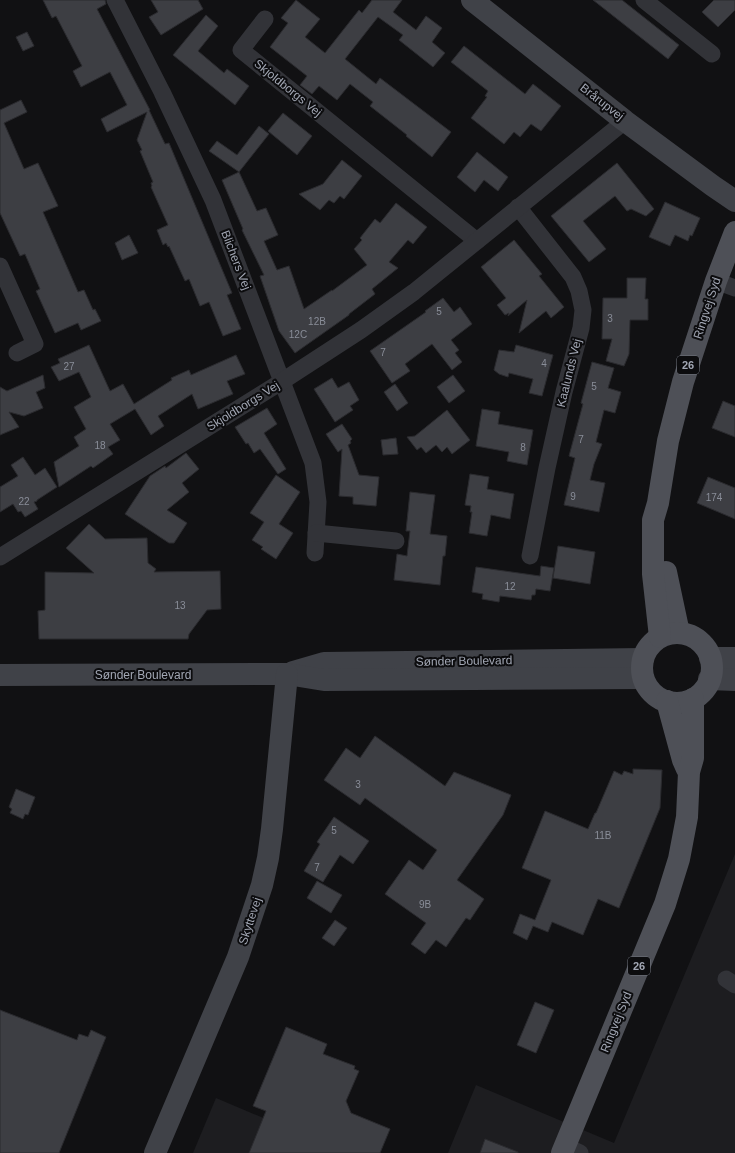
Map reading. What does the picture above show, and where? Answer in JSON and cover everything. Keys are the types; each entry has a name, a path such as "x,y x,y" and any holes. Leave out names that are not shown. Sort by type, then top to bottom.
{"main road":[{"name":"Ringvej Syd","path":"669,635 666,572 658,503 668,441 683,382 725,284 735,232"},
{"path":"669,635 692,637 703,646 710,658 711,672 709,680 700,694 693,699 680,702 667,701 659,698 647,685 643,668 647,650 653,643 669,635"},
{"name":"Ringvej Syd","path":"569,1151 665,904 679,860 687,817 689,772 693,758 693,699"},
{"name":"Ringvej Syd","path":"667,701 683,760 689,772"}],"street":[{"name":"Blichers Vej","path":"115,0 162,92 213,200 281,382 313,462 318,502 315,553"},
{"name":"Brårupvej","path":"472,0 625,121 735,201"},
{"path":"644,0 712,54"},
{"name":"Skjoldborgs Vej","path":"265,19 241,50 477,241"},
{"name":"Skjoldborgs Vej","path":"0,557 281,382 366,326 414,292 625,121"},
{"name":"Kaalunds Vej","path":"518,207 573,277 579,291 583,310 581,328 564,392 547,468 530,556"},
{"path":"0,266 34,344 17,353"},
{"path":"316,533 396,541"},
{"path":"710,658 735,658"},
{"name":"Sønder Boulevard","path":"0,676 287,674 324,680 643,668"},
{"name":"Skyttevej","path":"155,1153 238,957 262,885 272,829 287,674"},
{"path":"709,680 735,680"}],"shaded area":[{"path":"735,854 735,1153 448,1153 476,1085 614,1143"},
{"path":"216,1098 346,1153 193,1153"}],"building":[{"path":"43,0 105,0 106,4 97,9 150,110 165,144 169,143 232,293 227,295 241,329 223,336 209,302 200,306 189,279 185,281 169,246 168,247 166,243 163,245 157,230 168,225 151,187 151,183 153,182 137,140 147,112 107,132 101,119 127,105 110,72 81,87 73,71 82,66 56,16 52,18"},
{"path":"151,0 198,0 203,9 161,35 149,17 158,12"},
{"path":"296,0 320,19 305,37 325,53 359,10 362,13 372,0 402,0 393,12 416,30 426,16 442,28 432,42 445,53 433,67 399,40 403,35 378,17 345,59 376,84 380,78 451,132 432,157 370,106 373,102 350,84 337,100 319,86 312,94 300,85 307,76 270,47 288,23 281,18"},
{"path":"593,0 622,0 679,45 668,59"},
{"path":"714,0 735,0 735,10 718,27 702,12"},
{"path":"206,15 218,26 198,51 224,73 227,69 249,86 235,105 173,55"},
{"path":"27,32 34,46 23,51 16,37"},
{"path":"464,46 525,94 533,84 561,106 541,131 531,124 520,137 514,132 504,144 471,118 487,97 485,96 488,91 451,62"},
{"path":"21,100 27,112 4,123 24,169 38,163 58,206 43,212 78,292 84,290 93,310 95,309 101,321 81,330 78,323 55,333 36,291 40,289 25,254 20,256 0,213 0,110"},
{"path":"283,113 312,136 297,155 268,131"},
{"path":"259,126 269,134 239,172 209,151 217,141 237,155"},
{"path":"477,152 508,177 498,191 484,180 475,192 457,177"},
{"path":"342,160 362,176 344,199 340,196 334,203 329,200 320,210 299,194 323,184"},
{"path":"617,163 654,209 646,216 631,209 627,211 615,196 583,221 606,249 589,262 551,216"},
{"path":"239,172 257,211 266,208 278,235 264,241 277,270 289,266 304,309 332,291 367,265 354,249 362,240 360,238 375,219 380,223 396,203 427,227 413,244 408,240 389,262 398,268 372,289 375,294 349,315 295,353 279,331 260,276 264,275 242,230 243,229 222,180"},
{"path":"665,202 700,218 692,236 690,235 688,241 675,235 670,246 649,237"},
{"path":"129,235 138,253 122,260 115,243"},
{"path":"514,240 542,274 539,276 564,307 551,318 546,311 519,333 527,300 508,316 509,313 505,315 497,305 506,298 481,267"},
{"path":"627,278 646,278 645,299 648,299 648,320 630,320 629,354 624,366 606,361 612,339 602,339 603,298 627,298"},
{"path":"443,298 454,312 460,307 472,324 451,340 459,350 455,353 462,362 452,370 432,344 405,364 410,371 392,383 370,351 426,312 425,311"},
{"path":"89,345 110,391 123,384 134,404 172,380 171,378 189,370 191,375 236,355 245,374 227,381 233,394 198,409 192,394 158,416 164,426 151,435 135,409 110,424 120,440 108,447 113,454 93,468 91,466 59,487 54,462 79,446 74,437 86,429 74,407 91,397 79,372 59,381 51,367 60,363 58,359"},
{"path":"516,345 553,355 542,396 529,393 533,379 509,373 508,377 499,374 494,370 499,350 514,352"},
{"path":"592,362 614,368 608,388 621,392 615,413 604,410 596,442 602,444 594,464 590,480 605,483 599,512 564,505 575,458 569,456 583,404 581,403"},
{"path":"43,375 45,388 36,392 43,408 24,416 9,412 19,427 0,435 0,387 7,391"},
{"path":"453,375 465,391 449,403 437,387"},
{"path":"332,378 338,388 349,382 359,400 350,406 353,410 335,422 314,389"},
{"path":"395,384 408,403 397,411 384,392"},
{"path":"723,401 735,406 735,437 712,428"},
{"path":"267,408 277,424 264,433 286,469 278,474 260,449 254,453 235,427"},
{"path":"482,409 500,412 498,424 533,430 527,465 507,461 509,452 476,446"},
{"path":"447,410 470,440 452,454 447,447 442,452 436,445 426,453 421,447 417,450 407,437 415,436"},
{"path":"342,424 352,439 350,441 351,443 348,445 359,475 379,477 376,506 353,504 353,497 339,496 342,449 338,452 326,434"},
{"path":"396,438 398,454 383,455 381,440"},
{"path":"186,453 199,469 182,483 189,492 167,510 187,523 174,543 169,543 125,514 150,476 165,466 166,468"},
{"path":"23,457 35,475 45,468 57,487 34,502 38,509 25,517 21,511 18,512 13,504 0,512 0,487 18,476 11,465"},
{"path":"470,474 489,477 487,489 514,494 510,519 491,515 487,536 469,533 472,512 470,512 471,506 465,505"},
{"path":"276,475 300,492 279,524 293,533 276,559 261,549 263,547 252,540 264,522 250,513"},
{"path":"708,477 735,488 735,519 697,503"},
{"path":"410,492 435,495 430,534 447,536 440,585 394,580 397,554 407,556 410,531 406,531"},
{"path":"89,524 105,539 147,538 148,563 156,569 154,572 220,571 221,609 207,610 189,634 188,639 39,639 38,611 45,610 45,572 94,573 66,548"},
{"path":"558,546 595,552 590,584 553,578"},
{"path":"541,566 554,568 550,591 536,589 535,595 532,595 531,600 500,596 499,602 482,599 483,594 472,592 476,567 540,576"},
{"path":"375,736 445,786 454,772 511,795 503,815 457,880 484,899 470,920 466,918 446,947 436,940 425,954 411,944 426,923 385,894 409,860 423,870 437,850 365,798 360,805 324,780 346,748 360,758"},
{"path":"633,769 662,770 660,808 619,908 598,899 583,935 552,922 548,932 533,926 527,940 513,933 520,914 535,920 551,880 522,868 545,811 588,829 614,771 622,775 624,771 633,774"},
{"path":"16,789 35,797 28,815 25,814 23,819 10,813 12,809 9,807"},
{"path":"334,817 369,841 353,864 340,855 323,882 304,871 320,844 317,842"},
{"path":"317,881 342,895 331,913 307,898"},
{"path":"335,920 347,928 334,946 322,938"},
{"path":"535,1002 554,1010 536,1053 517,1045"},
{"path":"0,1010 77,1040 79,1034 88,1037 91,1030 106,1037 59,1153 0,1153"},
{"path":"286,1027 327,1044 323,1054 355,1066 354,1069 359,1071 346,1101 351,1113 390,1129 380,1153 249,1153 266,1111 253,1106"},
{"path":"485,1139 518,1152 518,1153 480,1153"}]}
